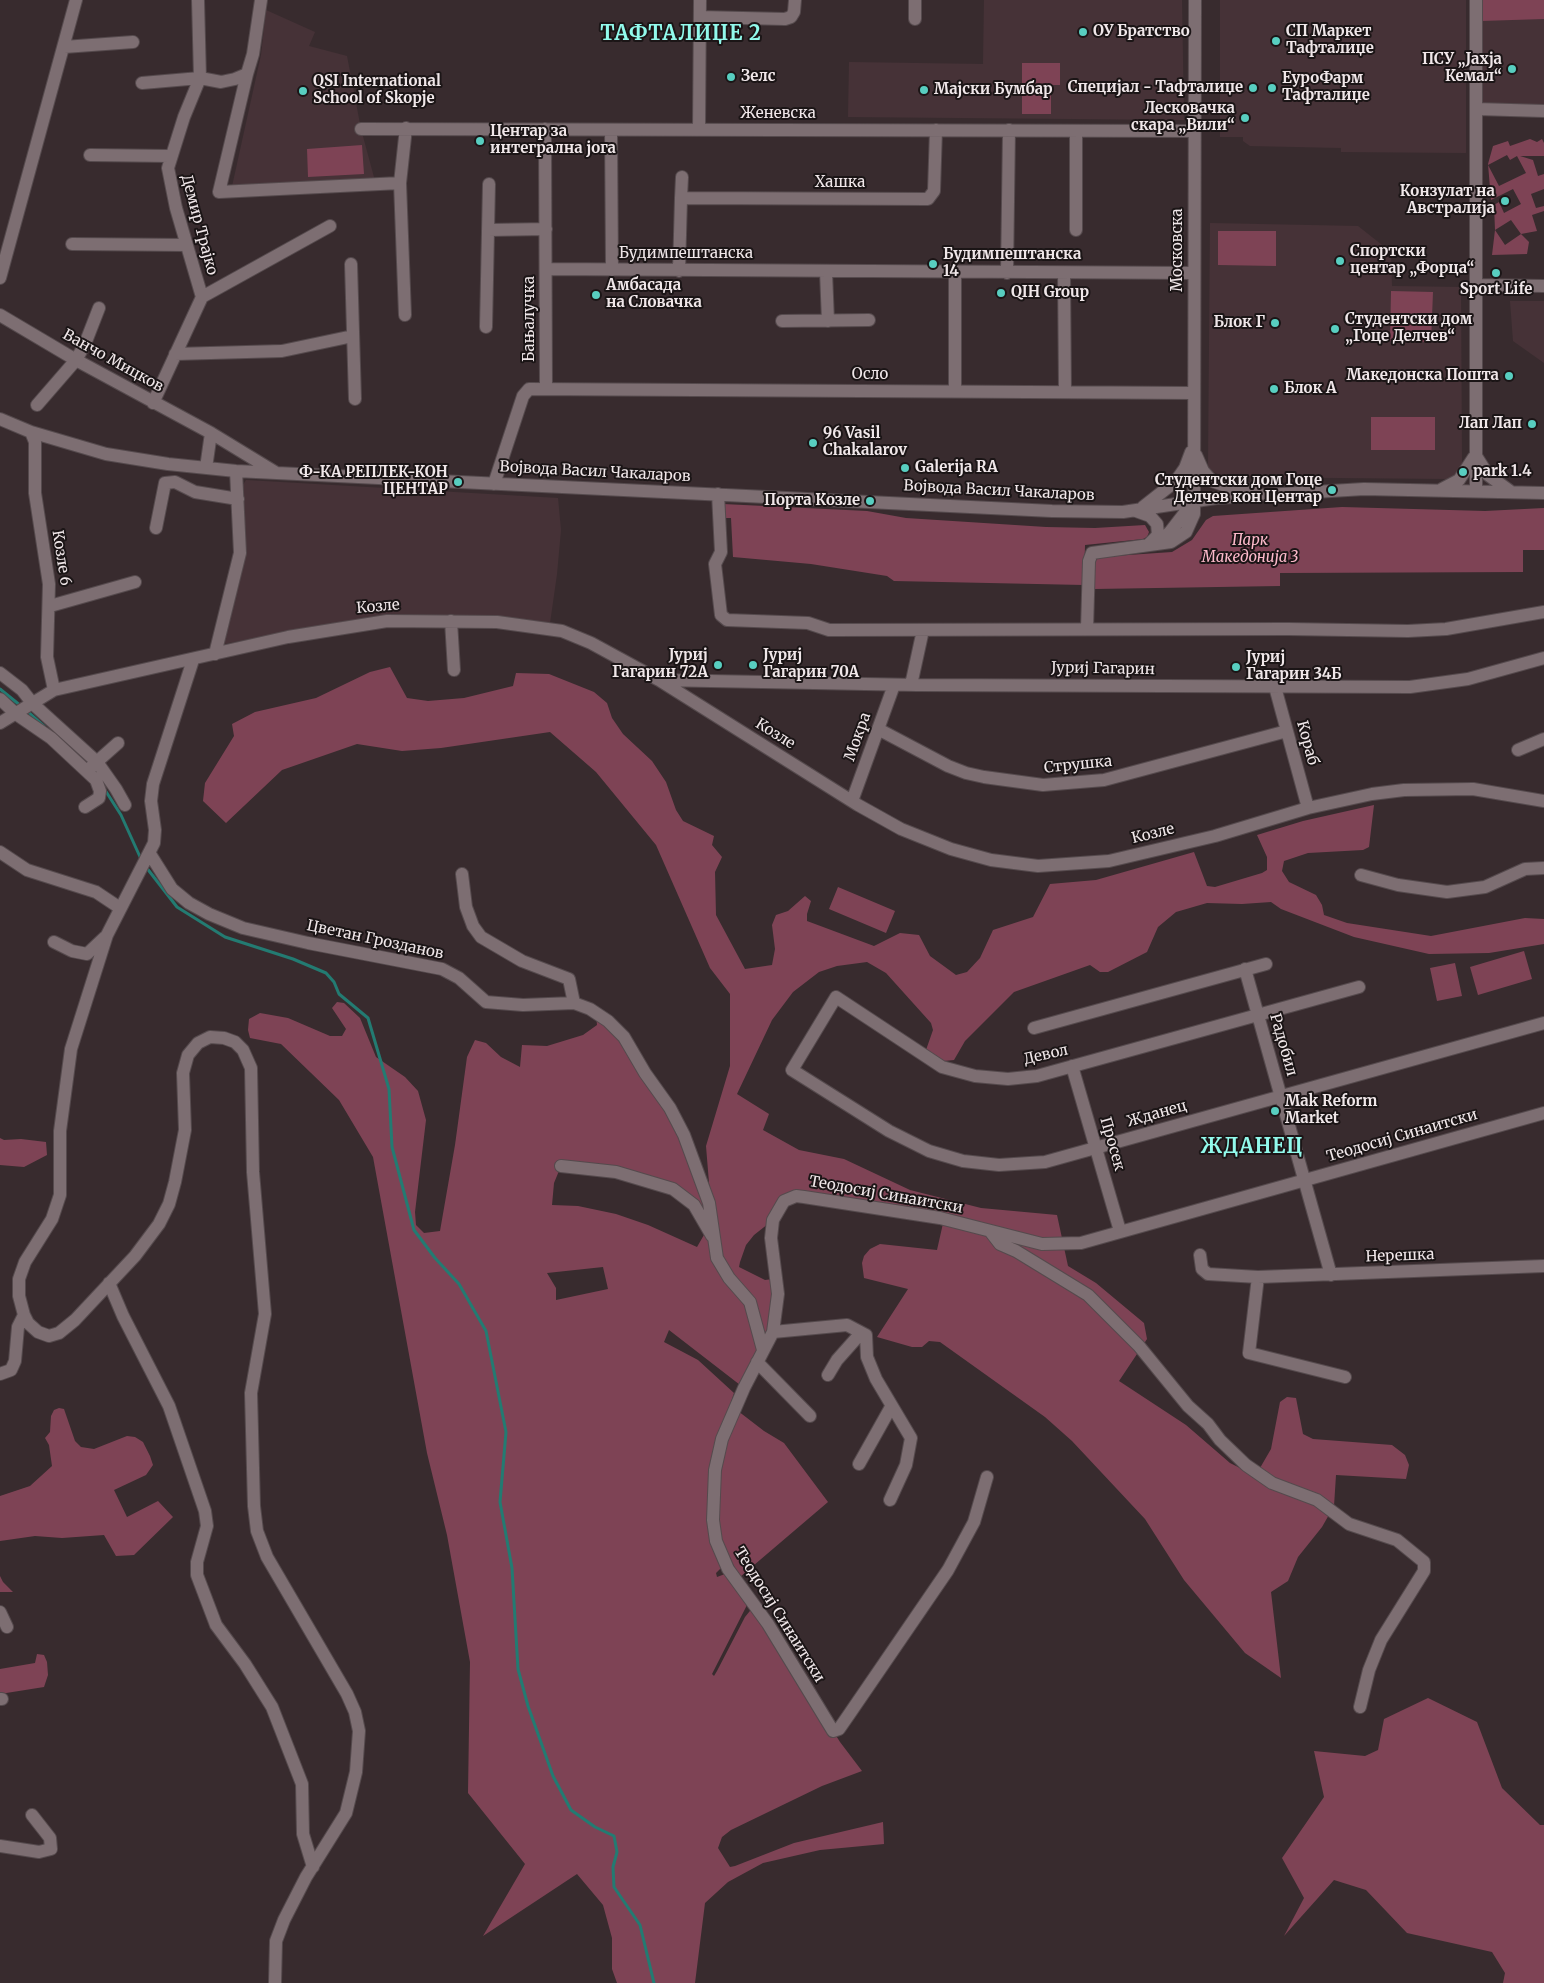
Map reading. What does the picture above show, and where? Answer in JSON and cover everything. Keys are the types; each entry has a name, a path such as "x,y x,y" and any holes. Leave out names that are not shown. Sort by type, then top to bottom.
{"street":[{"path":"0,278 4,252 76,0"},
{"name":"Демир Трајко","path":"198,0 200,78 170,156 168,168 170,186 202,297"},
{"path":"142,83 200,78 221,82 247,74 253,54 261,0"},
{"path":"699,130 700,0"},
{"path":"700,17 791,18 794,12 795,0"},
{"path":"915,0 915,19"},
{"name":"Московска","path":"1194,501 1195,0"},
{"path":"1476,0 1476,491"},
{"path":"64,47 133,42"},
{"name":"Демир Трајко","path":"247,74 219,192 400,183"},
{"path":"1476,109 1544,111"},
{"path":"405,316 400,183 406,128"},
{"name":"Женевска","path":"361,129 1195,131"},
{"name":"Бањалучка","path":"545,130 546,389"},
{"path":"612,130 612,270"},
{"name":"Хашка","path":"681,198 928,199 934,191 936,130"},
{"path":"1007,273 1009,130"},
{"path":"1076,131 1076,230"},
{"path":"90,155 170,156"},
{"path":"679,271 682,177"},
{"path":"486,327 490,184"},
{"name":"Демир Трајко","path":"153,403 202,297 330,226"},
{"path":"488,230 546,229"},
{"path":"72,244 187,245"},
{"path":"351,264 355,399"},
{"name":"Будимпештанска","path":"546,270 1194,273"},
{"path":"826,272 828,321"},
{"path":"955,391 956,272"},
{"path":"1064,273 1064,392"},
{"path":"1475,285 1544,286"},
{"path":"37,405 76,360 85,344 99,308"},
{"name":"Ванчо Мицков","path":"0,315 153,403 212,433 277,473"},
{"path":"782,322 868,320"},
{"path":"175,354 282,351 353,336"},
{"path":"494,484 523,396 529,389 546,389"},
{"name":"Осло","path":"546,389 1193,393"},
{"name":"Војвода Васил Чакаларов","path":"0,419 31,432 106,454 160,463 236,471 1082,512 1136,511 1194,501 1271,493"},
{"name":"Козле 6","path":"31,432 35,442 35,493 48,576 50,606 47,657 54,690"},
{"path":"206,468 212,433"},
{"path":"1194,443 1203,471 1212,481 1230,487 1271,493 1364,489 1544,493"},
{"path":"1136,511 1156,498 1176,481 1185,468 1194,443"},
{"path":"1437,490 1447,488 1460,480 1470,467 1476,453"},
{"path":"1476,453 1480,466 1488,475 1513,492"},
{"path":"214,654 240,553 236,471"},
{"path":"156,528 165,483 175,482 195,492 238,499"},
{"path":"718,494 721,552 715,564 721,615 727,620 808,624 825,630 1408,631 1446,630 1544,612"},
{"path":"1087,629 1090,555 1099,550 1149,546 1170,532 1194,501"},
{"path":"1136,511 1153,519 1158,528 1157,537 1149,546"},
{"path":"50,606 136,582"},
{"name":"Козле","path":"0,723 54,690 350,626 387,621 497,622 562,631 592,642 659,680 852,801 901,829 943,847 991,860 1038,866 1091,864 1131,857 1215,836 1308,808 1372,794 1435,788 1473,789 1544,801"},
{"path":"450,621 454,670"},
{"path":"911,685 923,630"},
{"name":"Јуриј Гагарин","path":"659,680 894,685 1386,688 1431,685 1487,675 1544,658"},
{"path":"193,660 157,767 151,801 155,830 154,843 107,935 87,992 69,1058 62,1106 59,1141 60,1195 58,1207 25,1262 20,1278 19,1296 24,1315 38,1332 49,1336 59,1333 75,1320 149,1238 169,1204 184,1130 183,1073 188,1055 198,1043 210,1037 224,1038 235,1042 244,1050 251,1068 253,1172 265,1314 251,1393 254,1506 257,1531 271,1565 348,1694 355,1712 359,1731 356,1772 346,1814 292,1901 276,1941 275,1983"},
{"path":"0,673 22,690 33,704 116,789 124,805"},
{"name":"Мокра","path":"852,801 894,685"},
{"name":"Кораб","path":"1275,687 1308,808"},
{"path":"0,699 16,714 92,766 100,791 99,798 85,808"},
{"name":"Струшка","path":"878,729 948,766 966,773 984,778 1043,785 1104,780 1287,731"},
{"path":"1518,750 1544,739"},
{"path":"92,766 118,743"},
{"path":"0,852 27,870 96,892 120,908"},
{"name":"Цветан Грозданов","path":"150,854 172,888 190,903 209,914 243,928 308,944 442,969 459,978 486,1002 533,1006 574,1004"},
{"path":"1361,875 1398,885 1447,892 1486,887 1525,869 1544,868"},
{"path":"462,874 466,907 481,937 522,960 569,979 574,1004 590,1009 608,1021 624,1037 645,1073 670,1108 684,1135 706,1195 713,1218 714,1241 719,1263 750,1302 760,1356 810,1416"},
{"path":"54,942 72,952 87,954 107,935"},
{"name":"Девол","path":"1034,1028 1266,964"},
{"name":"Радобил","path":"1245,969 1331,1275"},
{"name":"Девол","path":"792,1070 836,998 942,1067 975,1076 1008,1079 1037,1076 1359,987"},
{"name":"Жданец","path":"792,1070 889,1131 929,1151 963,1160 999,1165 1045,1162 1544,1022"},
{"name":"Просек","path":"1072,1066 1120,1231"},
{"name":"Теодосиј Синаитски","path":"987,1477 974,1522 948,1570 839,1729 833,1730 768,1624 728,1569 715,1534 712,1499 717,1456 731,1416 760,1356 774,1332 778,1294 771,1238 773,1220 778,1209 789,1198 804,1197 940,1218 1042,1244 1081,1243 1544,1113"},
{"path":"561,1166 616,1172 673,1189 694,1205 714,1241"},
{"path":"990,1231 1000,1244 1016,1251 1088,1295 1139,1346 1188,1406 1208,1424 1220,1440 1246,1465 1272,1483 1317,1500 1349,1524 1398,1540 1424,1562 1424,1571 1381,1640 1369,1670 1360,1706"},
{"name":"Нерешка","path":"1200,1255 1202,1269 1208,1274 1258,1277 1544,1266"},
{"path":"1258,1277 1250,1353 1345,1376"},
{"path":"109,1282 126,1323 169,1406 205,1510 207,1526 197,1562 197,1575 216,1625 245,1664 272,1707 302,1784 303,1834 314,1867"},
{"path":"0,1374 11,1370 15,1362 18,1328 24,1315"},
{"path":"774,1332 847,1326 866,1335 867,1357 876,1379 911,1438 906,1465 890,1500"},
{"path":"828,1375 837,1360 861,1333"},
{"path":"859,1464 891,1406"},
{"path":"0,1612 7,1627"},
{"path":"0,1846 39,1852 52,1849 50,1838 32,1815"}],"shaded area":[{"name":"ОУ Братство","path":"984,0 1182,0 1184,120 848,117 849,62 983,64"},
{"path":"1220,0 1466,0 1466,153 1341,152 1341,148 1250,146 1243,141 1243,137 1220,137"},
{"name":"ПСУ „Јахја Кемал“","path":"1481,0 1544,0 1544,108 1480,108"},
{"name":"QSI International School of Skopje","path":"266,10 315,32 309,46 347,56 361,129 375,181 231,191 261,55"},
{"name":"Студентски дом „Гоце Делчев“","path":"1210,223 1358,226 1391,252 1392,286 1461,287 1462,465 1456,475 1450,479 1225,477 1211,471 1208,467"},
{"path":"1510,301 1544,301 1544,363 1513,341"},
{"path":"246,480 558,498 561,530 550,623 523,619 390,616 341,622 224,644 225,632 244,555 243,485"}],"green space":[{"path":"1481,0 1544,0 1544,19 1481,21"},
{"path":"1022,63 1060,63 1060,85 1022,85"},
{"path":"1022,94 1051,94 1051,114 1022,114"},
{"path":"1530,139 1537,142 1542,139 1544,143 1544,156 1520,156 1533,160 1538,176 1544,174 1544,189 1531,194 1536,208 1544,206 1544,211 1532,215 1537,231 1521,234 1511,220 1495,230 1494,205 1499,202 1504,213 1521,204 1513,189 1491,200 1488,165 1493,146 1508,141 1510,146","holes":["1507,155 1510,160 1517,156 1526,173 1499,186 1488,165"]},
{"path":"362,145 364,174 308,177 307,149"},
{"path":"1495,230 1505,245 1521,234 1529,242 1527,254 1492,255"},
{"path":"1218,231 1276,231 1276,266 1218,265"},
{"name":"Спортски центар „Форца“","path":"1391,291 1433,292 1431,342 1390,341"},
{"path":"1371,417 1435,417 1435,450 1371,450"},
{"path":"723,504 867,511 906,518 1046,527 1095,528 1145,525 1149,532 1147,537 1143,539 1085,545 1084,585 894,581 887,576 811,564 733,557 731,518 723,518"},
{"name":"Парк Македонија 3","path":"1342,507 1485,511 1544,508 1544,550 1523,550 1523,572 1280,573 1280,586 1094,589 1094,563 1099,557 1172,552 1192,540 1206,520 1213,516"},
{"path":"390,667 407,698 428,701 464,698 513,686 516,673 549,674 594,692 607,703 612,718 623,734 652,761 666,782 676,810 683,821 714,836 712,845 722,857 715,872 716,915 745,969 772,965 775,949 772,925 776,915 788,911 805,896 811,901 807,921 874,946 900,933 919,935 930,956 956,975 967,972 980,958 993,930 1033,917 1050,884 1096,880 1194,852 1207,886 1215,887 1267,870 1267,857 1257,835 1303,821 1374,805 1369,847 1363,850 1308,853 1284,861 1282,871 1289,882 1316,895 1322,905 1324,915 1347,923 1431,936 1525,918 1544,919 1544,944 1489,953 1429,954 1354,937 1281,909 1271,902 1242,904 1207,903 1176,912 1158,927 1147,952 1108,972 1100,972 1090,965 1014,992 965,1041 954,1060 944,1061 926,1050 933,1030 931,1023 886,973 867,962 837,966 819,972 793,992 772,1020 737,1094 769,1114 763,1130 799,1150 844,1159 910,1190 981,1208 1057,1215 1068,1266 1096,1283 1144,1323 1147,1339 1119,1381 1186,1425 1230,1463 1248,1472 1260,1468 1271,1449 1280,1402 1287,1397 1296,1398 1303,1434 1313,1439 1392,1445 1405,1455 1409,1465 1406,1479 1336,1475 1334,1506 1322,1527 1298,1557 1288,1581 1271,1592 1281,1678 1245,1653 1184,1580 1145,1519 1072,1441 1045,1417 940,1342 929,1341 922,1347 912,1347 877,1337 908,1289 864,1278 862,1263 864,1256 870,1249 880,1244 937,1250 944,1219 796,1196 773,1220 754,1235 746,1245 740,1262 739,1267 765,1280 773,1279 777,1310 744,1388 669,1330 664,1342 698,1360 734,1393 714,1453 721,1568 716,1573 717,1577 725,1574 747,1605 712,1674 714,1676 745,1617 754,1606 840,1742 862,1771 822,1786 731,1830 722,1837 718,1848 730,1867 794,1843 883,1822 884,1844 820,1850 763,1863 728,1882 705,1903 695,1983 617,1983 612,1969 612,1938 603,1905 577,1874 483,1936 525,1864 468,1793 470,1662 447,1535 427,1453 373,1157 339,1100 281,1044 250,1038 248,1030 249,1019 260,1013 288,1018 330,1036 342,1036 346,1029 332,1008 337,1002 344,1003 360,1018 376,1057 405,1077 418,1091 426,1120 415,1212 416,1225 424,1233 440,1231 455,1145 467,1057 475,1040 486,1043 501,1057 520,1067 522,1045 547,1046 583,1035 597,1025 596,1013 636,1055 710,1195 706,1146 730,1066 730,994 710,968 656,845 596,772 550,732 441,748 402,751 357,744 282,770 226,823 203,801 205,783 234,736 232,724 255,712 316,698 370,672","holes":["561,1166 673,1189 708,1228 697,1247 648,1225 616,1214 578,1206 552,1205 554,1183","603,1267 608,1289 556,1300 556,1288 547,1273"]},
{"path":"838,887 895,911 886,933 829,909"},
{"path":"1524,951 1532,979 1478,995 1470,967"},
{"path":"1455,963 1462,996 1437,1001 1430,968"},
{"path":"0,1138 4,1140 21,1139 46,1142 47,1155 24,1167 0,1165"},
{"path":"64,1409 75,1441 81,1447 94,1449 127,1436 135,1437 143,1442 153,1465 146,1475 114,1490 127,1517 158,1501 173,1517 134,1555 116,1556 104,1535 62,1538 35,1536 0,1541 0,1496 30,1486 52,1466 49,1445 45,1438 50,1432 51,1416 54,1410"},
{"path":"738,1411 764,1431 784,1443 828,1502 740,1577 722,1544 717,1515 722,1456"},
{"path":"0,1576 3,1582 13,1592 0,1592"},
{"path":"37,1654 44,1655 47,1662 48,1675 44,1687 0,1694 0,1669 35,1663"},
{"path":"1428,1698 1477,1722 1502,1788 1540,1825 1544,1825 1544,1983 1503,1983 1505,1973 1492,1952 1407,1933 1366,1890 1334,1880 1284,1936 1304,1898 1282,1858 1324,1797 1314,1751 1365,1756 1378,1750 1384,1719"}],"waterway":[{"path":"0,689 21,706"},
{"path":"26,710 44,726"},
{"path":"105,790 121,815 141,859"},
{"path":"146,867 177,907 225,937 293,959 326,973 334,982 339,994 368,1018 389,1089 392,1147 414,1230 435,1258 459,1284 486,1331 506,1432 500,1502 512,1568 518,1669 528,1706 553,1776 571,1810 595,1827 614,1836 617,1852 613,1867 614,1887 640,1925 654,1983"}],"place":[{"name":"ОУ Братство","path":"1083,32"},
{"name":"СП Маркет Тафталиџе","path":"1276,41"},
{"name":"ПСУ „Јахја Кемал“","path":"1512,69"},
{"name":"Зелс","path":"731,77"},
{"name":"Специјал - Тафталиџе","path":"1253,88"},
{"name":"ЕуроФарм Тафталиџе","path":"1272,88"},
{"name":"Мајски Бумбар","path":"924,90"},
{"name":"QSI International School of Skopje","path":"303,91"},
{"name":"Лесковачка скара „Вили“","path":"1245,118"},
{"name":"Центар за интегрална јога","path":"480,141"},
{"name":"Конзулат на Австралија","path":"1505,201"},
{"name":"Спортски центар „Форца“","path":"1340,261"},
{"name":"Будимпештанска 14","path":"933,264"},
{"name":"Sport Life","path":"1496,273"},
{"name":"QIH Group","path":"1001,293"},
{"name":"Амбасада на Словачка","path":"596,295"},
{"name":"Блок Г","path":"1275,323"},
{"name":"Студентски дом „Гоце Делчев“","path":"1335,329"},
{"name":"Македонска Пошта","path":"1509,376"},
{"name":"Блок А","path":"1274,389"},
{"name":"Лап Лап","path":"1532,424"},
{"name":"96 Vasil Chakalarov","path":"813,443"},
{"name":"Galerija RA","path":"905,468"},
{"name":"park 1.4","path":"1463,472"},
{"name":"Ф-КА РЕПЛЕК-КОН ЦЕНТАР","path":"458,482"},
{"name":"Студентски дом Гоце Делчев кон Центар","path":"1332,490"},
{"name":"Порта Козле","path":"870,501"},
{"name":"Јуриј Гагарин 72А","path":"718,665"},
{"name":"Јуриј Гагарин 70А","path":"753,665"},
{"name":"Јуриј Гагарин 34Б","path":"1236,667"},
{"name":"Mak Reform Market","path":"1275,1111"}],"district":[{"name":"ТАФТАЛИЏЕ 2","path":"681,34"},
{"name":"ЖДАНЕЦ","path":"1252,1147"}]}
